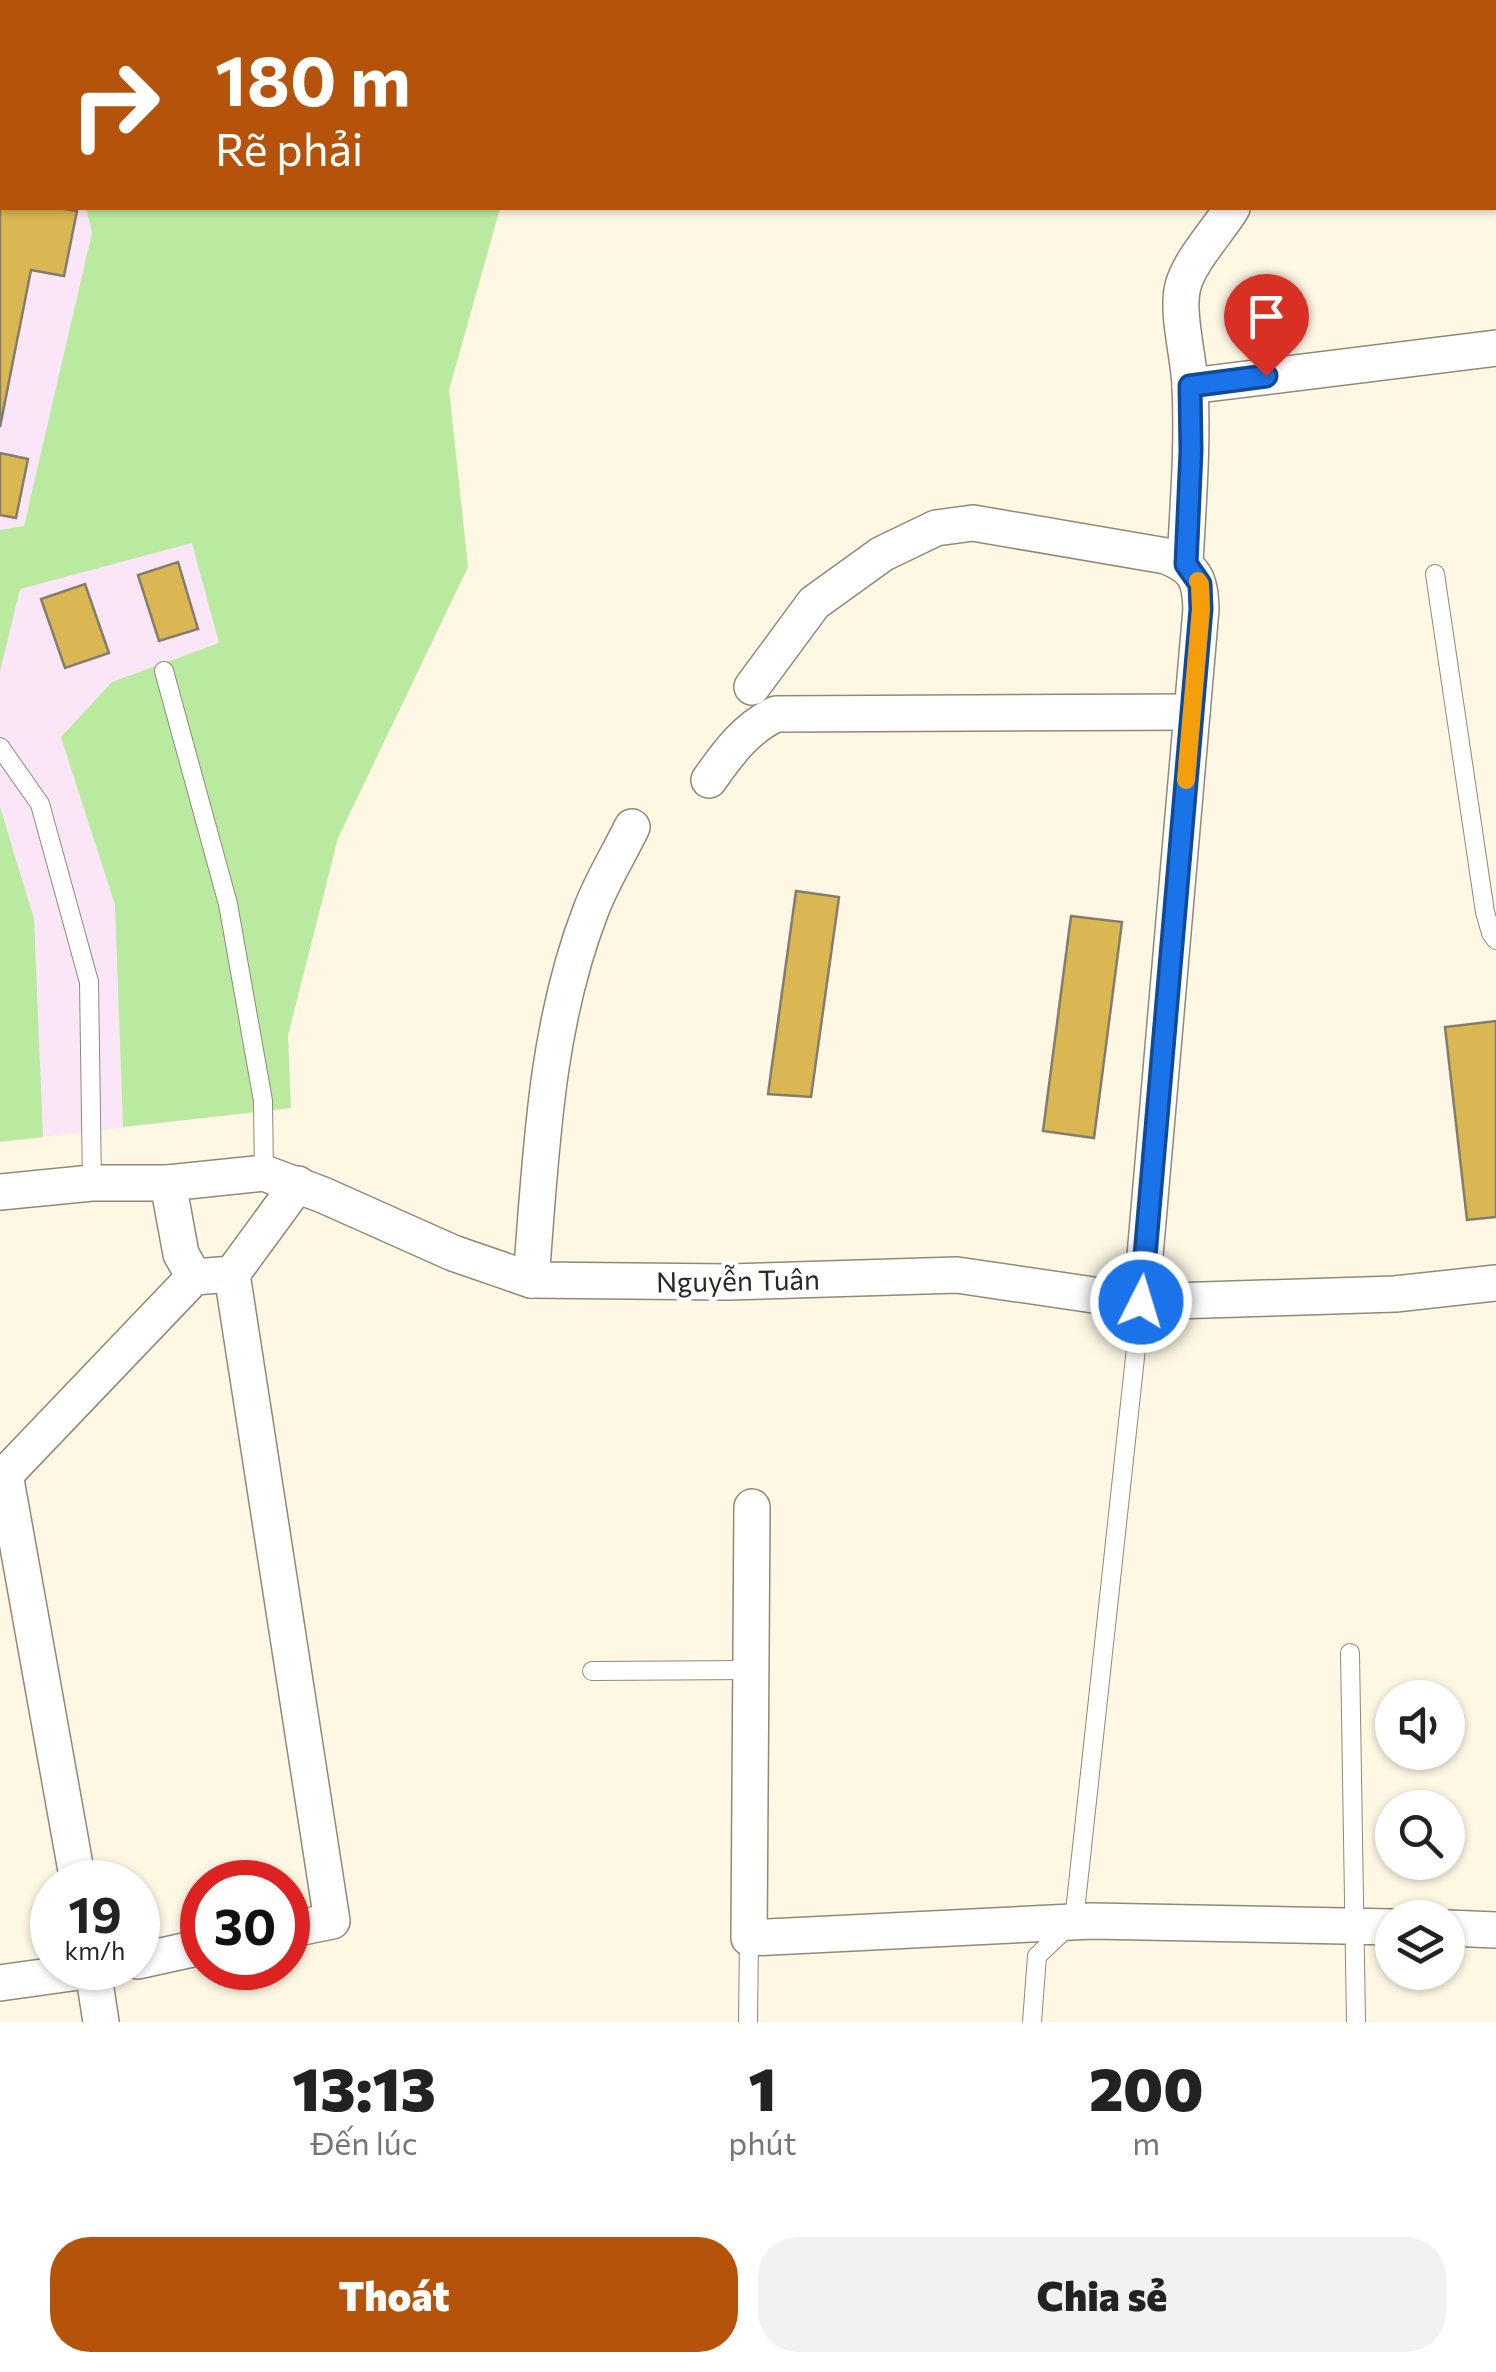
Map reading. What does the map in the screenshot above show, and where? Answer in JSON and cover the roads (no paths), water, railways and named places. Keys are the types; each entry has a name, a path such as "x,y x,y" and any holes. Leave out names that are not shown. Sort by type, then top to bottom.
{"street":[{"path":"1186,564 1191,451 1190,386 1181,318 1183,285 1231,210"},
{"path":"1190,386 1496,348"},
{"path":"752,687 814,603 882,554 936,528 973,523 1166,556 1186,564 1200,584 1201,609 1141,1302"},
{"path":"709,780 758,723 776,714 1192,712"},
{"path":"530,1280 545,1104 564,997 591,908 632,827"},
{"name":"Nguyễn Tuân","path":"0,1192 92,1182 168,1183 264,1173 298,1184 452,1252 530,1280 730,1282 956,1275 1141,1302 1396,1294 1496,1283"},
{"path":"168,1183 181,1254 194,1277"},
{"path":"298,1184 232,1274 332,1921 310,1926"},
{"path":"74,1860 7,1467 194,1277 232,1274"},
{"path":"752,1507 749,1938 1074,1921 1375,1927"},
{"path":"1465,1929 1496,1930"},
{"path":"0,1982 30,1978"},
{"path":"99,1990 101,2022"}],"lane":[{"path":"1435,574 1485,912 1496,940"},
{"path":"164,671 228,904 264,1101 264,1173"},
{"path":"0,747 40,804 89,982 92,1182"},
{"path":"1032,2022 1037,1956 1074,1921 1141,1302"},
{"path":"1350,1653 1356,2022"},
{"path":"592,1671 751,1670"},
{"path":"748,2022 749,1938"}]}
